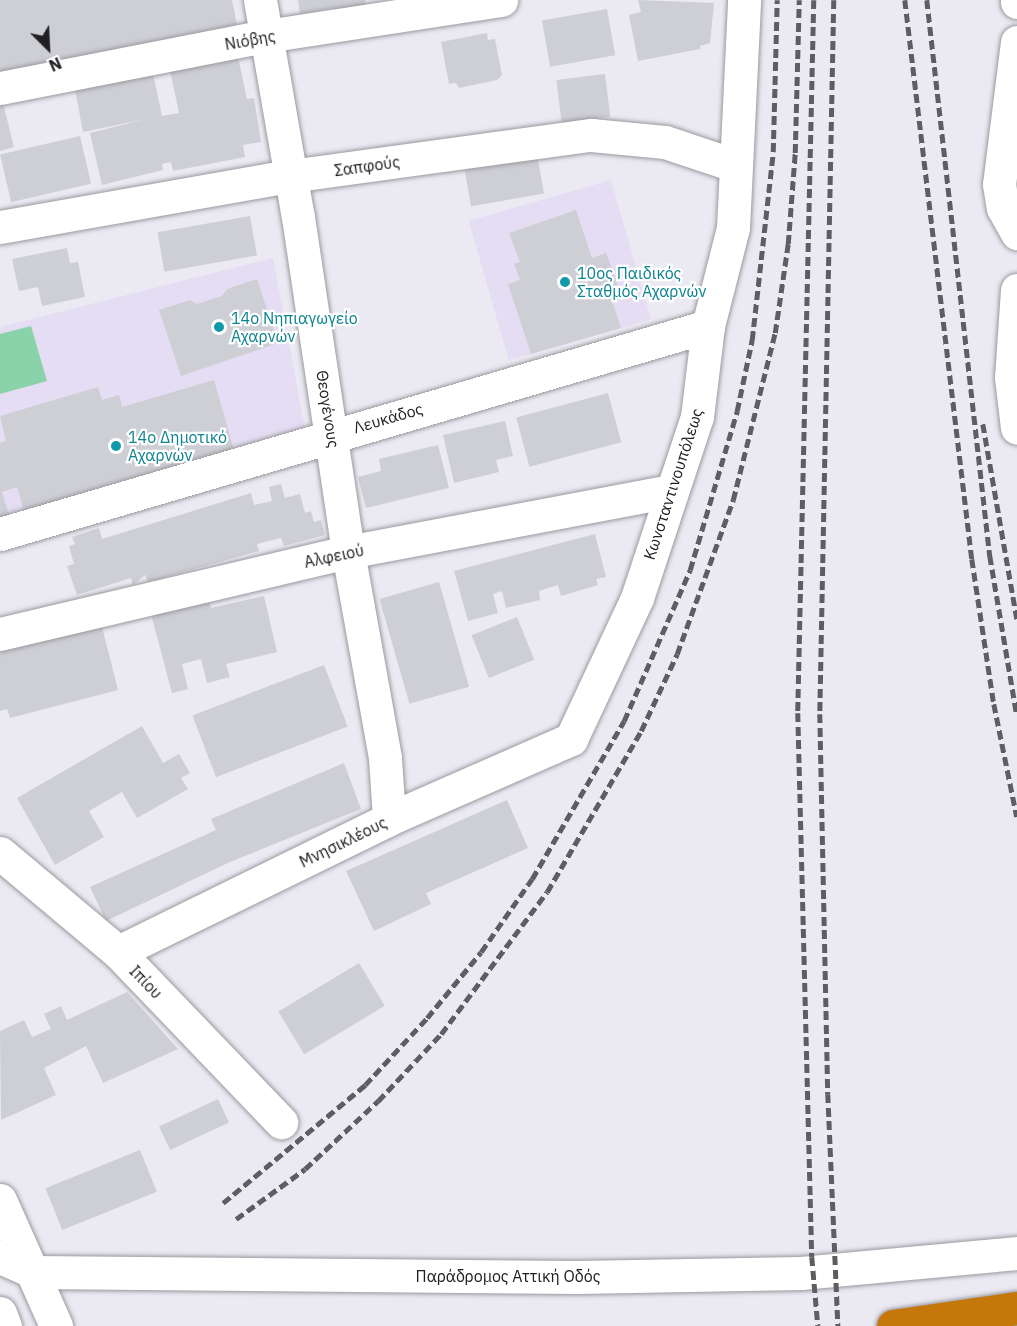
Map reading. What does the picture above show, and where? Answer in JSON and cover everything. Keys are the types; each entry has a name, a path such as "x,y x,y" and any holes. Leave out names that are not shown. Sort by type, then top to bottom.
{"highway":[{"path":"893,1326 1017,1308"}],"street":[{"name":"Θεογένους","path":"260,0 332,434 348,552 385,758 388,819"},
{"name":"Νιόβης","path":"0,88 266,36 501,0"},
{"name":"Κωνσταντινουπόλεως","path":"571,740 636,598 670,491 697,417 708,326 733,228 734,165 744,0"},
{"path":"1017,42 1013,96 999,184 1003,208 1017,233"},
{"name":"Σαπφούς","path":"0,227 290,176 591,135 665,142 734,165"},
{"path":"1017,290 1011,341 1017,428"},
{"name":"Λευκάδος","path":"0,534 332,434 708,326"},
{"name":"Αλφειού","path":"0,634 348,552 670,491"},
{"name":"Μνησικλέους","path":"118,952 388,819 571,740"},
{"name":"Ιπίου","path":"0,853 118,952 281,1122"},
{"path":"0,1200 34,1272 56,1326"},
{"name":"Παράδρομος Αττική Οδός","path":"0,1257 34,1272 565,1277 779,1274 882,1268 1017,1253"},
{"path":"0,1313 5,1326"}],"shaded area":[{"path":"611,180 651,319 509,360 469,221"},
{"path":"273,258 305,429 0,518 0,327"}],"green space":[{"path":"31,326 47,381 0,394 0,334"}],"building":[{"path":"0,0 232,0 238,30 0,73"},
{"path":"298,0 365,0 367,10 335,16 333,8 300,14"},
{"path":"638,0 714,3 710,43 700,46 700,49 638,61 629,15 641,12"},
{"path":"607,9 615,55 550,67 542,20"},
{"path":"487,33 488,40 495,39 502,75 497,80 459,88 456,83 449,84 441,42"},
{"path":"237,52 247,99 254,98 261,142 243,145 245,157 173,171 171,162 162,164 163,170 102,185 90,133 146,119 83,132 74,84 152,69 162,116 179,113 169,66"},
{"path":"605,74 610,117 562,123 556,80"},
{"path":"0,91 14,147 0,151"},
{"path":"80,136 91,184 11,202 0,154"},
{"path":"537,154 544,193 471,206 464,167"},
{"name":"10ος Παιδικός Σταθμός Αχαρνών","path":"576,210 592,258 606,253 619,289 609,292 621,328 531,354 508,284 520,280 514,264 520,262 509,233"},
{"path":"250,216 257,255 164,272 157,232"},
{"path":"67,248 70,263 78,262 85,297 42,306 38,287 19,291 12,259"},
{"name":"14ο Νηπιαγωγείο Αχαρνών","path":"257,279 278,343 181,376 159,310 190,300 197,304 222,296 227,289"},
{"name":"14ο Δημοτικό Αχαρνών","path":"214,380 234,450 24,511 17,487 2,492 9,515 0,518 0,443 6,441 0,416 98,387 102,400 119,395 122,407"},
{"path":"608,393 621,442 529,467 516,418"},
{"path":"505,421 513,456 496,460 499,472 454,483 443,435"},
{"path":"438,445 449,488 366,508 358,477 381,471 379,459"},
{"path":"281,484 285,498 300,494 305,513 311,511 314,522 321,520 325,535 284,546 281,538 257,544 259,551 148,582 145,575 133,585 131,578 77,595 67,566 74,564 69,546 75,544 72,537 99,528 102,539 251,493 254,505 272,501 269,487"},
{"path":"595,534 606,577 596,579 598,585 561,596 558,585 539,591 540,600 506,608 502,591 493,594 498,613 468,621 454,571"},
{"path":"439,582 469,687 409,704 379,599"},
{"path":"264,596 277,652 226,664 230,677 207,683 201,659 182,664 188,689 172,693 151,614 209,599 211,608"},
{"path":"517,617 534,660 489,678 472,635"},
{"path":"101,623 118,690 10,718 7,709 0,711 0,651"},
{"path":"324,665 348,727 216,777 192,716"},
{"path":"142,726 163,763 179,754 190,773 181,778 188,789 137,818 122,792 89,811 104,837 55,865 17,798"},
{"path":"344,763 361,809 230,862 106,921 90,887 216,830 211,819"},
{"path":"507,800 528,848 426,893 431,904 374,931 346,871"},
{"path":"359,963 385,1006 304,1054 278,1011"},
{"path":"127,992 178,1049 103,1083 86,1046 44,1068 56,1095 1,1120 0,1031 24,1020 32,1037 51,1029 44,1014 61,1006 67,1020"},
{"path":"218,1099 229,1123 170,1150 159,1126"},
{"path":"140,1150 157,1192 62,1230 45,1188"}],"railway":[{"path":"223,1203 365,1085 427,1018 481,952 532,879 624,721 690,570 737,411 752,340 773,152 777,0"},
{"path":"236,1219 305,1169 378,1101 441,1034 547,892 641,731 677,654 733,500 775,333 788,244 795,153 799,0"},
{"path":"814,0 798,713 812,1257 818,1326"},
{"path":"834,0 820,714 828,1094 838,1326"},
{"path":"905,0 972,559 994,704 1017,817"},
{"path":"927,0 990,556 1017,715"},
{"path":"983,424 1017,619"}],"place":[{"name":"10ος Παιδικός Σταθμός Αχαρνών","path":"565,282"},
{"name":"14ο Νηπιαγωγείο Αχαρνών","path":"219,327"},
{"name":"14ο Δημοτικό Αχαρνών","path":"116,446"}]}
